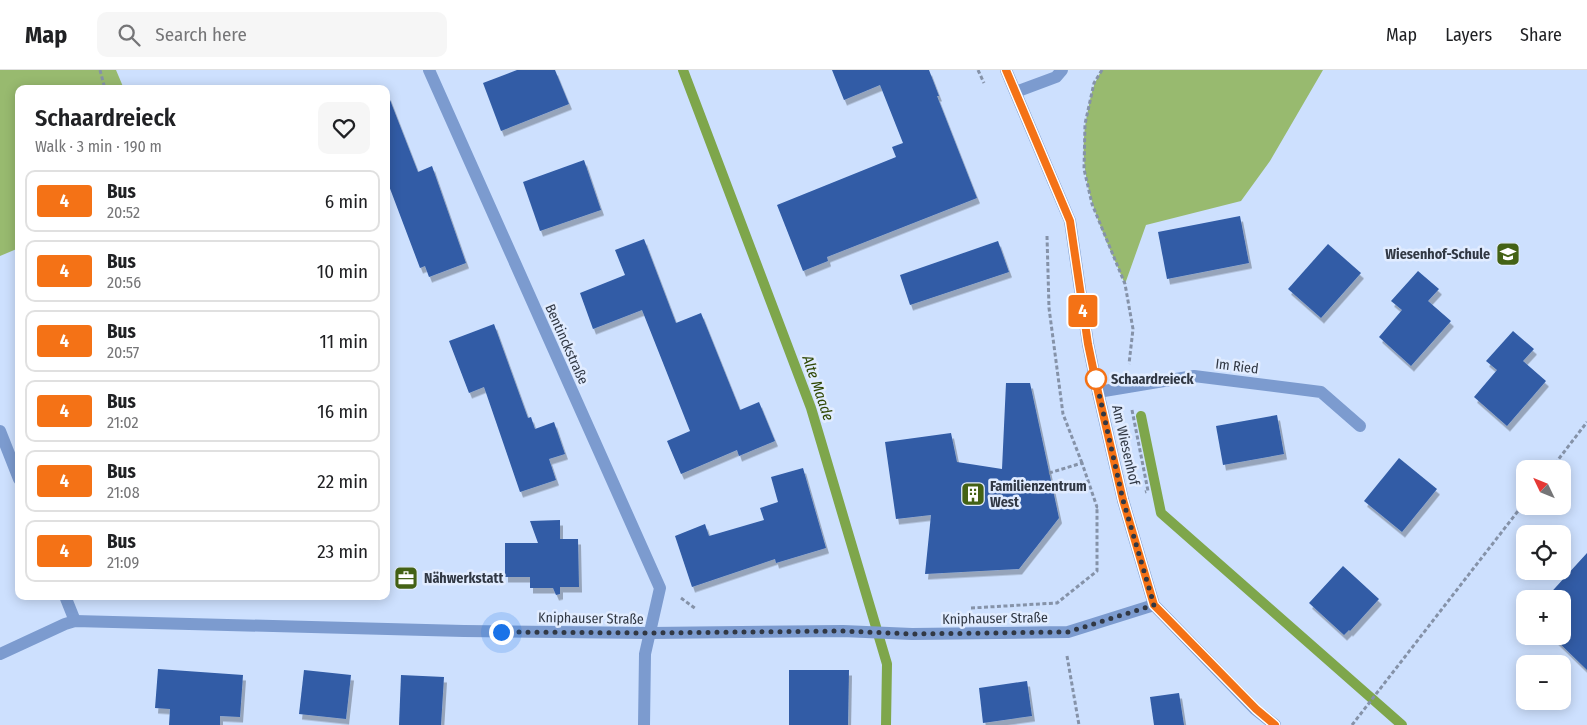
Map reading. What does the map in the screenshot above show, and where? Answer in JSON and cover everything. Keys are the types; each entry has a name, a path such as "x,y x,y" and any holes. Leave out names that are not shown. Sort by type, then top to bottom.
{"street":[{"name":"Bentinckstraße","path":"430,70 660,588 646,654 644,725"},
{"name":"Am Wiesenhof","path":"1006,70 1070,221 1088,344 1098,392 1123,500 1154,605 1256,709 1275,725"},
{"path":"1016,92 1056,77 1062,70"},
{"name":"Im Ried","path":"1098,392 1194,376 1321,392 1360,426"},
{"path":"0,431 15,469"},
{"path":"67,600 75,621"},
{"name":"Kniphauser Straße","path":"0,654 75,621 464,631 650,633 843,631 912,634 1068,632 1154,605"}],"path":[{"path":"100,70 103,85"},
{"path":"978,70 986,87"},
{"path":"1102,70 1094,83 1084,124 1084,169 1092,204 1125,284 1133,329 1127,387 1148,491"},
{"path":"1047,234 1049,308 1063,414 1082,463"},
{"path":"1557,460 1587,422"},
{"path":"962,608 1057,604 1097,571 1098,507"},
{"path":"1352,725 1516,514"},
{"path":"681,598 701,613"},
{"path":"1068,632 1067,659 1078,725"}],"green space":[{"path":"0,70 116,70 122,85 15,85 15,250 0,256"},
{"path":"1102,70 1323,70 1270,161 1241,201 1146,225 1125,284 1098,220 1087,179 1084,157 1084,134 1090,99 1094,85"}],"building":[{"path":"517,70 555,70 569,104 501,131 483,83"},
{"path":"832,70 929,70 939,96 937,96 977,198 827,257 828,261 803,271 777,205 896,157 892,147 903,143 880,85 844,100"},
{"path":"390,100 418,172 432,166 466,263 429,277 425,266 420,268 390,189"},
{"path":"584,160 601,210 540,231 523,182"},
{"path":"1240,216 1249,263 1167,279 1158,232"},
{"path":"644,239 676,323 701,313 740,410 759,402 775,441 739,456 737,450 681,474 667,441 690,431 642,310 593,329 580,293 625,275 615,250"},
{"path":"998,241 1009,272 910,305 900,275"},
{"path":"1328,244 1361,273 1321,318 1288,289"},
{"path":"1418,271 1439,289 1428,301 1451,321 1411,366 1379,337 1402,310 1391,301"},
{"path":"494,324 528,418 531,417 535,429 554,422 565,454 549,459 556,480 520,492 484,387 469,393 449,341"},
{"path":"1513,331 1534,349 1523,361 1546,381 1507,426 1474,397 1497,370 1486,361"},
{"name":"Familienzentrum West","path":"1006,383 1030,383 1059,518 1019,569 925,574 931,515 896,519 885,442 951,433 957,462 1002,469"},
{"path":"1277,415 1284,454 1223,465 1216,426"},
{"path":"1399,458 1437,489 1402,532 1364,501"},
{"path":"803,468 826,548 776,563 775,559 692,587 675,536 705,524 709,536 764,520 760,508 778,502 771,477"},
{"path":"560,520 560,539 578,539 579,587 560,587 560,594 556,595 553,588 530,588 530,577 505,577 505,543 538,543 530,521"},
{"path":"1587,553 1587,670 1561,645 1571,645 1571,590 1553,590 1562,580 1571,580 1571,571"},
{"path":"1343,566 1379,599 1350,631 1344,635 1309,603"},
{"path":"158,669 243,675 240,717 220,716 220,725 169,725 170,709 155,708"},
{"path":"304,670 351,675 346,719 299,714"},
{"path":"789,670 849,670 848,725 789,725"},
{"path":"401,675 444,677 441,725 399,725"},
{"path":"1027,681 1032,716 983,723 979,688"},
{"path":"1179,693 1184,725 1154,725 1150,697"}],"waterway":[{"name":"Alte Maade","path":"683,70 811,408 887,664 886,725"},
{"path":"1141,416 1161,513 1402,725"}],"bus line":[{"name":"4","path":"1006,70 1070,221 1088,344 1098,392 1123,500 1154,605 1256,709 1275,725"}],"place":[{"name":"Wiesenhof-Schule","path":"1508,254"},
{"name":"Schaardreieck","path":"1096,379"},
{"name":"Familienzentrum West","path":"973,494"},
{"name":"Nähwerkstatt","path":"406,578"}],"route":[{"path":"501,632 843,631 912,634 1068,632 1154,605 1123,500 1095,376 1096,379"}]}
